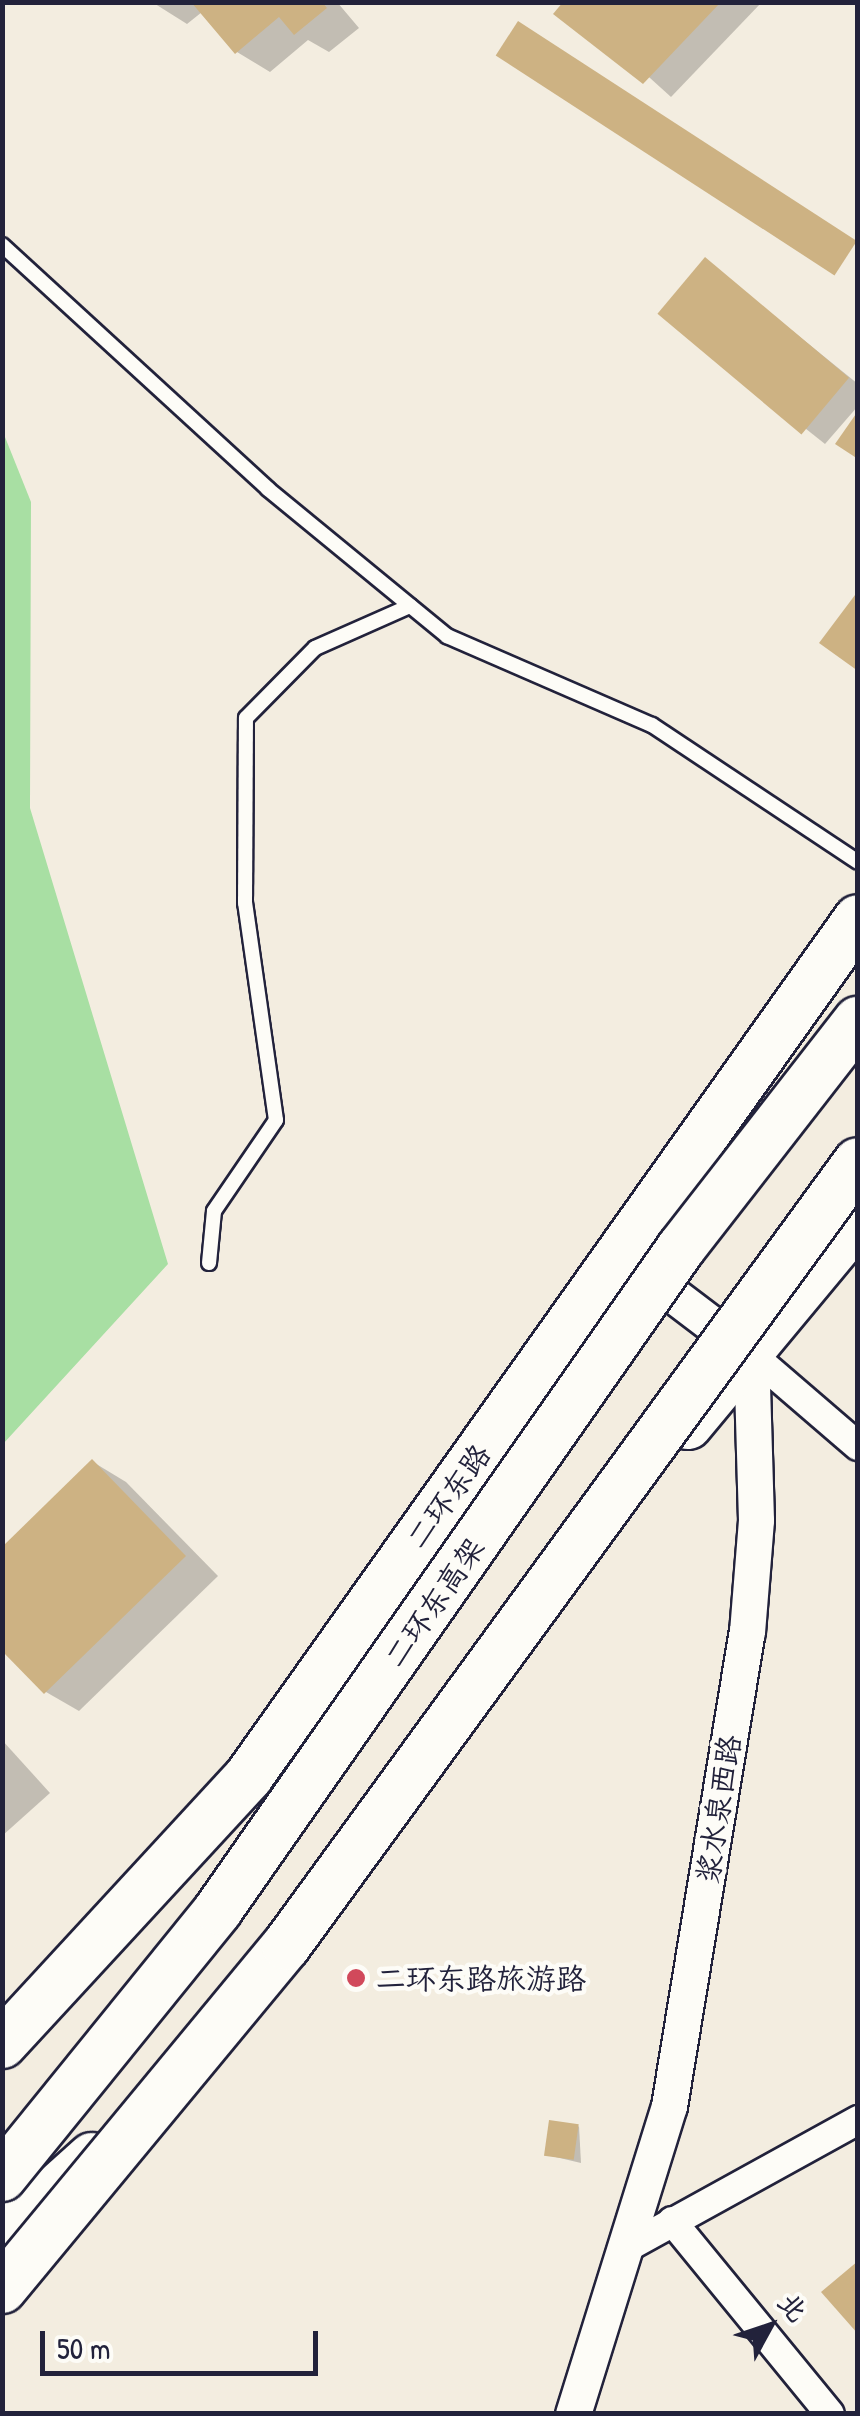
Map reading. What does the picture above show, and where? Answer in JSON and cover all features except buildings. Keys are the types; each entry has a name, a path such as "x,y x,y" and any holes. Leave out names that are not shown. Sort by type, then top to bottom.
{"highway":[{"name":"二环东路","path":"2,2044 249,1776 858,919"},
{"name":"二环东高架","path":"2,2177 218,1910 680,1248 858,1021"},
{"path":"2,2289 286,1946 858,1162"},
{"path":"2,2238 179,2078 345,1906 496,1674 858,1220"}],"street":[{"path":"618,1254 750,1354 858,1446"},
{"name":"浆水泉西路","path":"573,2414 669,2106 747,1632 756,1520 750,1354"},
{"path":"628,2246 858,2120"},
{"path":"672,2220 830,2414"}],"lane":[{"path":"2,246 447,636 652,724 858,862"},
{"path":"209,1264 214,1211 276,1120 245,903 246,718 314,648 410,606"}],"green space":[{"path":"3,432 31,502 30,808 168,1264 3,1444"}],"place":[{"name":"二环东路旅游路","path":"356,1978"}]}
